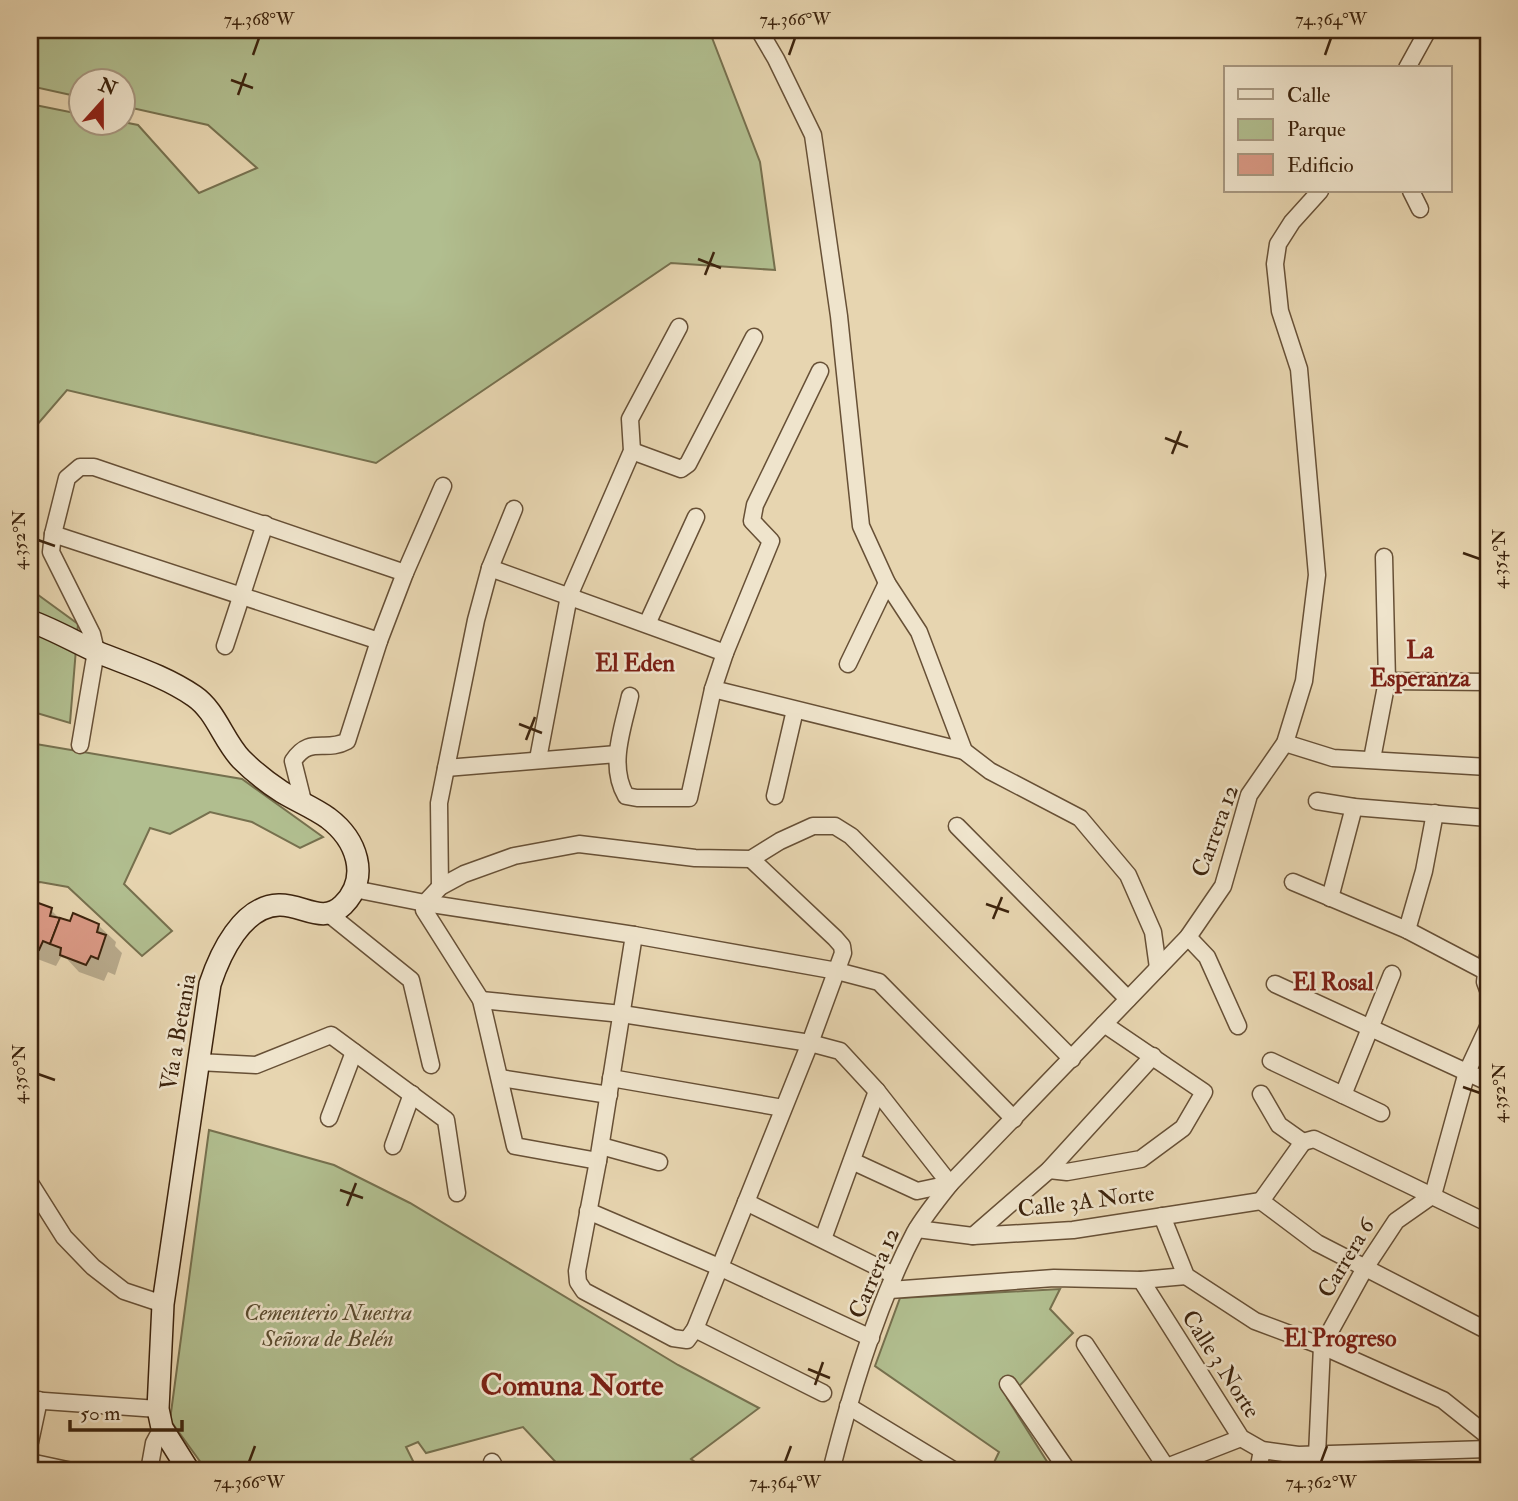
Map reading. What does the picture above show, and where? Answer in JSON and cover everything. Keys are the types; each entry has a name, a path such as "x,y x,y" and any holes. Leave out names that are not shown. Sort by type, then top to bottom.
{"street":[{"path":"759,30 813,135 839,316 862,526 887,583 919,632 964,751"},
{"path":"1408,66 1428,30"},
{"name":"Carrera 12","path":"831,1471 848,1406 871,1338 892,1282 917,1229 950,1184 1188,937 1223,886 1249,794 1285,743 1304,681 1317,575 1299,369 1280,311 1275,264 1278,244 1292,222 1319,192"},
{"path":"1412,192 1420,209"},
{"path":"538,759 569,596 632,451 630,419 679,327"},
{"path":"632,451 681,469 688,464 754,337"},
{"path":"630,696 617,754 619,784 626,796 689,798 713,689 771,541 752,521 755,505 820,371"},
{"path":"80,745 96,651 92,634 51,552 67,478 80,467 94,467 405,573"},
{"path":"304,805 293,761 307,746 337,747 347,741 379,641 443,486"},
{"path":"440,887 439,803 476,620 490,568 514,509"},
{"path":"647,624 696,517"},
{"path":"225,646 265,524"},
{"path":"53,534 379,641"},
{"path":"1372,758 1387,681 1384,557"},
{"path":"490,568 725,653"},
{"path":"848,664 887,583"},
{"path":"30,621 174,685 202,702 242,759 271,784 328,818 345,834 356,853 359,866 354,889 343,905 329,914 411,980 431,1065"},
{"path":"1387,681 1488,682"},
{"path":"713,689 964,751 990,771 1080,818 1128,875 1153,932 1158,968"},
{"path":"775,796 794,710"},
{"path":"1285,743 1333,758 1372,758 1488,767"},
{"path":"446,768 617,754"},
{"path":"1317,801 1354,807 1488,818"},
{"path":"1330,898 1354,807"},
{"path":"1407,930 1424,871 1435,813"},
{"path":"659,1162 515,1146 481,1000 426,916 425,903 440,887 464,874 514,856 579,844 695,858 751,859 780,841 813,826 835,826 851,836 1072,1059"},
{"path":"957,826 1128,999"},
{"path":"634,935 599,1154 576,1271 578,1282 584,1291 673,1338 687,1340 695,1329 810,1043 843,953 842,946 751,859"},
{"path":"1293,882 1487,964 1485,982 1488,990"},
{"path":"354,889 425,903 634,935 837,971 879,982 1014,1119"},
{"name":"Vía a Betania","path":"160,1418 163,1304 210,984 228,944 249,917 259,909 288,905 308,912 329,914"},
{"path":"1188,937 1207,957 1238,1026"},
{"path":"1343,1095 1392,974"},
{"path":"1275,984 1488,1082"},
{"path":"481,1000 622,1014 810,1043 841,1051 877,1091 950,1184 917,1191 852,1161"},
{"path":"1049,1170 1068,1172 1141,1159 1183,1128 1204,1092 1104,1024"},
{"path":"1433,1195 1467,1072 1488,1027"},
{"path":"198,1062 256,1065 331,1035 446,1120 457,1193"},
{"path":"330,1118 354,1052"},
{"path":"973,1236 1049,1170 1153,1056"},
{"path":"1271,1061 1381,1113"},
{"path":"500,1078 610,1086 783,1108"},
{"path":"823,1239 877,1091"},
{"path":"393,1146 412,1094"},
{"path":"1261,1094 1279,1125 1303,1142"},
{"path":"1488,1223 1314,1139 1303,1142 1261,1201 1317,1243 1488,1331"},
{"path":"30,1183 64,1237 93,1267 124,1291 163,1304"},
{"name":"Carrera 6","path":"1322,1471 1317,1455 1322,1346 1365,1268 1396,1221 1433,1195"},
{"name":"Calle 3A Norte","path":"917,1229 973,1236 1073,1230 1261,1201"},
{"path":"746,1202 823,1239 892,1282 1054,1278 1141,1280 1186,1276"},
{"path":"588,1211 719,1267 871,1338"},
{"path":"1162,1216 1186,1276 1255,1321 1322,1346 1443,1400 1488,1436"},
{"name":"Calle 3 Norte","path":"1141,1280 1241,1438 1262,1450 1317,1455 1488,1449"},
{"path":"695,1329 823,1393"},
{"path":"1085,1344 1161,1469 1241,1438"},
{"path":"1008,1384 1068,1471"},
{"path":"30,1442 34,1400 160,1418"},
{"path":"848,1406 955,1471"},
{"path":"149,1471 160,1418"},
{"path":"160,1418 190,1471"},
{"path":"1258,1471 1262,1450"},
{"path":"30,1462 72,1471"}],"green space":[{"path":"30,30 709,30 760,162 775,270 671,263 376,463 67,390 30,433 30,104 66,111 66,136 136,136 138,125 199,193 257,168 208,125 136,109 136,66 66,66 66,94 30,86"},
{"path":"30,589 78,624 70,723 30,711"},
{"path":"30,743 242,779 323,837 300,848 252,822 210,812 170,834 150,828 124,884 172,931 142,956 68,887 40,882 30,884"},
{"name":"Cementerio Nuestra Señora de Belén","path":"209,1130 334,1165 410,1203 678,1365 759,1408 691,1459 707,1471 564,1471 523,1427 426,1453 418,1442 406,1447 417,1469 412,1471 207,1471 170,1420"},
{"path":"1060,1289 1050,1309 1073,1333 1007,1398 1053,1471 990,1471 999,1452 875,1366 900,1298"}],"building":[{"path":"30,900 52,908 50,916 60,918 50,944 43,941 39,950 30,946"},
{"path":"73,913 99,924 97,932 106,935 98,959 91,956 86,965 60,955 61,948 50,944 60,918 70,921"}],"district":[{"name":"El Eden","path":"635,663"},
{"name":"La Esperanza","path":"1420,664"},
{"name":"El Rosal","path":"1333,982"},
{"name":"El Progreso","path":"1340,1338"},
{"name":"Comuna Norte","path":"572,1385"}]}
